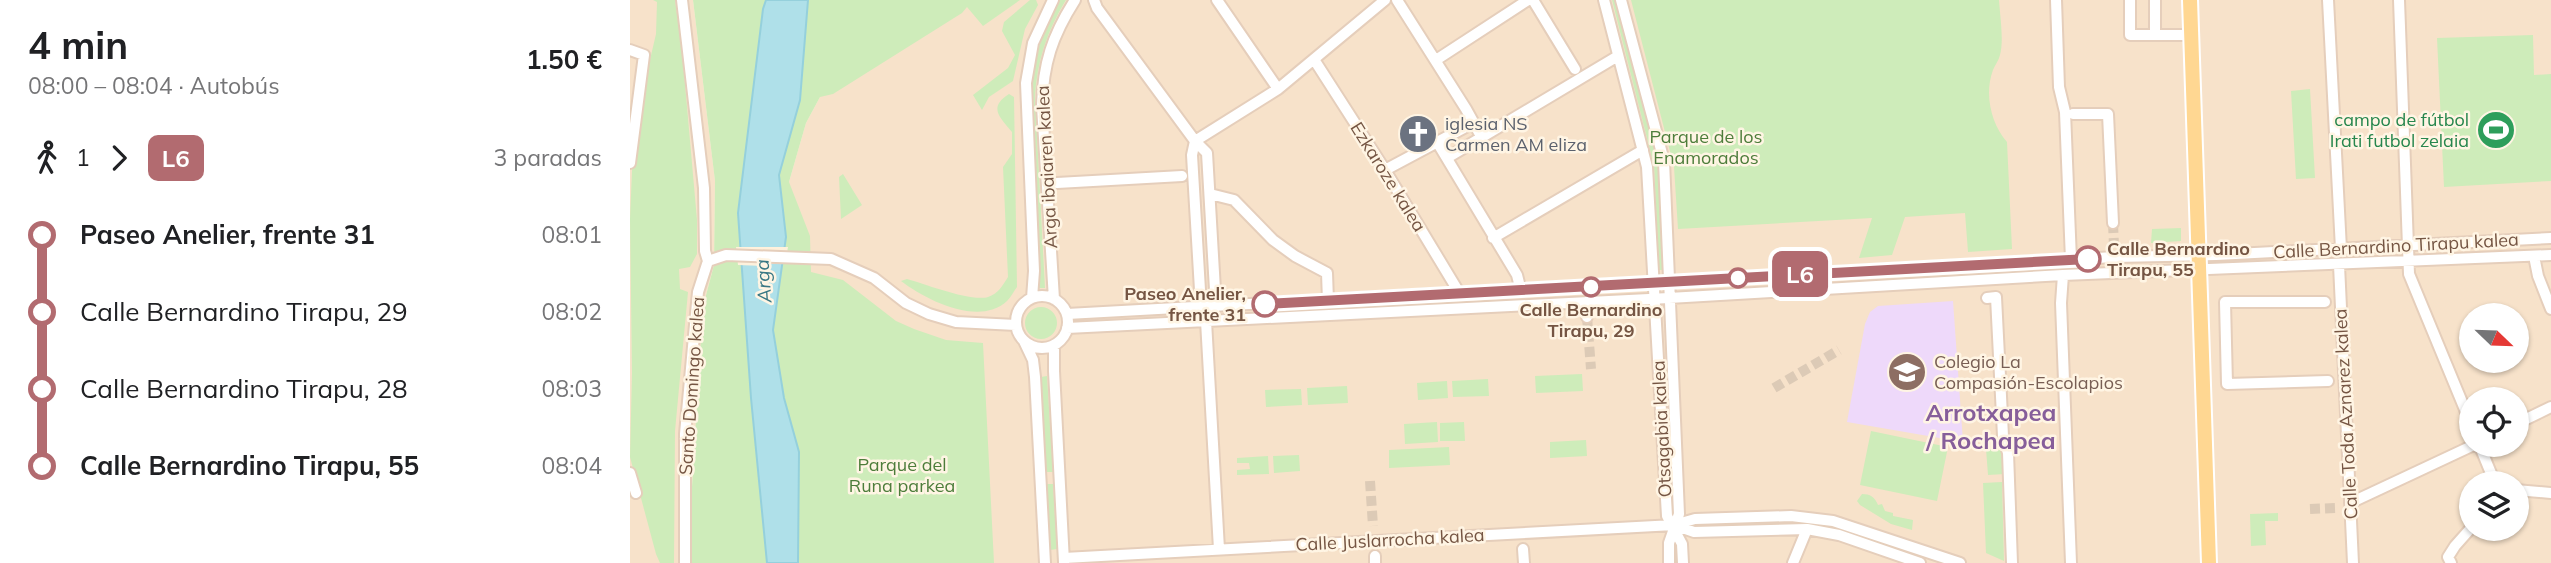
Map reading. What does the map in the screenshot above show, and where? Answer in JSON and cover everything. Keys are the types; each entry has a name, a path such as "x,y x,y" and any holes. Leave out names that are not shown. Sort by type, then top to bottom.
{"main road":[{"path":"2190,0 2209,563"}],"street":[{"path":"682,0 704,188 705,251 717,258 831,259 874,278 906,303 929,314 956,322 1016,325"},
{"name":"Arga ibaiaren kalea","path":"1032,298 1034,271 1026,83 1033,43 1054,0"},
{"name":"Arga ibaiaren kalea","path":"1054,299 1042,106 1043,76 1052,40 1074,0"},
{"path":"1094,0 1097,8 1195,141 1208,153 1216,307"},
{"path":"1217,0 1278,89"},
{"path":"1201,307 1192,155 1195,141 1278,89 1315,61 1385,0"},
{"path":"1397,0 1482,138"},
{"path":"1436,60 1528,0"},
{"path":"1533,0 1575,69"},
{"name":"Otsagabia kalea","path":"1604,0 1647,167 1667,516 1682,544 1684,563"},
{"name":"Otsagabia kalea","path":"1621,0 1664,162 1679,508 1669,543 1670,563"},
{"path":"2056,0 2059,87 2065,113 2071,260"},
{"path":"2130,0 2130,35 2192,34"},
{"path":"2155,0 2155,35"},
{"path":"2328,0 2341,249"},
{"path":"2399,0 2409,274 2459,395"},
{"path":"630,50 644,55 630,163"},
{"path":"1447,158 1618,56"},
{"name":"Ezkaroze kalea","path":"1315,61 1460,294"},
{"path":"2073,114 2108,114 2113,223"},
{"path":"1385,170 1473,123"},
{"path":"1437,142 1517,275 1521,291"},
{"path":"1493,238 1643,150"},
{"path":"1057,183 1182,176"},
{"path":"1210,194 1234,200 1273,240 1295,256 1327,273 1328,301"},
{"name":"Calle Bernardino Tirapu kalea","path":"1067,314 2071,260 2114,252 2200,255 2551,238"},
{"name":"Calle Bernardino Tirapu kalea","path":"1067,328 2063,275 2551,255"},
{"path":"2535,256 2538,276 2551,309"},
{"name":"Santo Domingo kalea","path":"685,563 685,434 698,292 717,258"},
{"name":"Calle Toda Aznarez kalea","path":"2339,265 2353,563"},
{"path":"2063,275 2071,563"},
{"path":"1024,341 1038,348 1060,341 1067,328 1067,314 1054,299 1047,296 1032,298 1019,309 1016,325 1033,360 1045,563"},
{"path":"1987,298 1996,298 2003,436 2008,453 2012,563"},
{"path":"2200,301 2325,302"},
{"path":"1586,302 1587,317"},
{"path":"2225,302 2227,384 2328,381"},
{"path":"1206,321 1222,552 1215,563"},
{"path":"1054,345 1064,560"},
{"path":"2529,418 2551,407"},
{"path":"2350,503 2459,453"},
{"path":"630,473 636,493"},
{"path":"2529,491 2551,493"},
{"name":"Calle Juslarrocha kalea","path":"1064,560 1674,525 1695,519 1791,516 1833,521 1960,563"},
{"name":"Calle Juslarrocha kalea","path":"1674,525 1694,532 1807,529 1839,536 1920,563"},
{"path":"1793,563 1807,529"},
{"path":"2451,563 2448,557 2460,541"},
{"path":"1523,549 1524,563"}],"shaded area":[{"path":"630,0 693,0 715,181 714,265 705,299 700,350 690,521 692,563 630,563"},
{"path":"844,0 2551,0 2551,563 817,563 789,182 806,123 820,97"},
{"name":"Colegio La Compasión-Escolapios","path":"1953,301 1963,442 1847,422 1865,324 1870,312 1878,306"}],"green space":[{"path":"653,0 675,0 697,220 697,254 690,267 679,269 680,289 688,292 675,431 674,563 660,563 656,554 630,457 632,171 656,34 657,2"},
{"path":"693,0 766,0 763,9 751,398 767,563 692,563 690,521 700,350 705,299 714,265 715,181"},
{"name":"Parque del Runa parkea","path":"808,0 1020,0 983,26 967,7 962,13 833,94 820,97 806,123 789,182 810,236 811,272 843,280 896,321 914,329 946,340 983,343 994,563 798,563 799,452 784,398 773,330 786,237 779,175 800,100"},
{"path":"1030,0 1036,0 1038,5 1025,29 1013,81 989,97 982,110 973,95 1008,68 1015,55 1002,31 1004,22"},
{"path":"1059,0 1066,0 1044,47 1035,97 1045,288 1037,288 1030,90 1036,52"},
{"path":"1612,0 1616,0 1659,165 1664,270 1659,270 1654,166"},
{"name":"Parque de los Enamorados","path":"1631,0 1999,0 2001,49 1990,79 1989,99 1993,118 2007,142 2012,249 1968,252 1965,213 1905,217 1892,255 1859,258 1872,218 1678,229 1674,167"},
{"name":"campo de fútbol Irati futbol zelaia","path":"2533,35 2534,75 2551,74 2551,181 2444,187 2437,38"},
{"path":"2310,89 2315,178 2296,179 2291,91"},
{"path":"1009,94 1014,97 1017,287 1007,301 995,308 982,312 953,308 924,296 901,281 907,279 960,295 980,298 995,294 1008,277 1003,167 1012,154 1012,132 1000,118 997,108"},
{"path":"843,174 862,205 841,219 839,177"},
{"path":"2181,228 2181,241 2151,243 2152,229"},
{"path":"1041,307 1053,311 1057,323 1053,335 1041,339 1029,335 1025,323 1029,311"},
{"path":"1582,374 1583,391 1536,393 1535,376"},
{"path":"1047,376 1053,472 1046,472 1041,377"},
{"path":"1488,379 1489,396 1453,397 1452,381"},
{"path":"1447,381 1448,398 1418,400 1417,383"},
{"path":"1347,386 1348,403 1308,405 1307,388"},
{"path":"1301,389 1302,405 1266,407 1265,390"},
{"path":"1437,422 1438,442 1405,444 1404,424"},
{"path":"1464,422 1465,441 1440,441 1440,423"},
{"path":"1871,431 1948,447 1937,501 1860,485"},
{"path":"1586,440 1587,456 1550,458 1550,442"},
{"path":"1449,447 1450,465 1389,468 1389,450"},
{"path":"2004,448 2005,474 1988,475 1986,449"},
{"path":"1299,455 1300,471 1274,473 1273,456"},
{"path":"1268,456 1269,474 1237,475 1237,470 1250,469 1249,463 1237,463 1237,458"},
{"path":"2002,482 2004,561 1986,553 1983,483"},
{"path":"1047,484 1053,484 1057,549 1050,550"},
{"path":"1862,494 1872,496 1878,505 1882,504 1885,511 1893,513 1893,516 1913,520 1912,530 1891,524 1860,505 1857,501"},
{"path":"2278,513 2278,521 2265,521 2266,545 2251,546 2250,514"}],"water":[{"name":"Arga","path":"766,0 808,0 800,100 779,175 786,237 773,330 784,398 799,452 798,563 767,563 751,398 738,213"}],"pier":[{"path":"736,247 788,247 785,264 771,264 768,271 764,266 738,265"}],"tunnel":[{"path":"2113,223 2114,246"},
{"path":"1587,317 1591,369"},
{"path":"1774,388 1839,350"},
{"path":"1370,481 1373,526"},
{"path":"2310,509 2335,508"}],"bus line":[{"name":"L6","path":"1265,304 2088,259"}],"place":[{"name":"campo de fútbol Irati futbol zelaia","path":"2496,130"},
{"name":"iglesia NS Carmen AM eliza","path":"1418,134"},
{"name":"Calle Bernardino Tirapu, 55","path":"2088,259"},
{"name":"Calle Bernardino Tirapu, 29","path":"1591,287"},
{"name":"Paseo Anelier, frente 31","path":"1265,304"},
{"name":"Colegio La Compasión-Escolapios","path":"1907,372"}],"district":[{"name":"Arrotxapea / Rochapea","path":"1991,427"}]}
